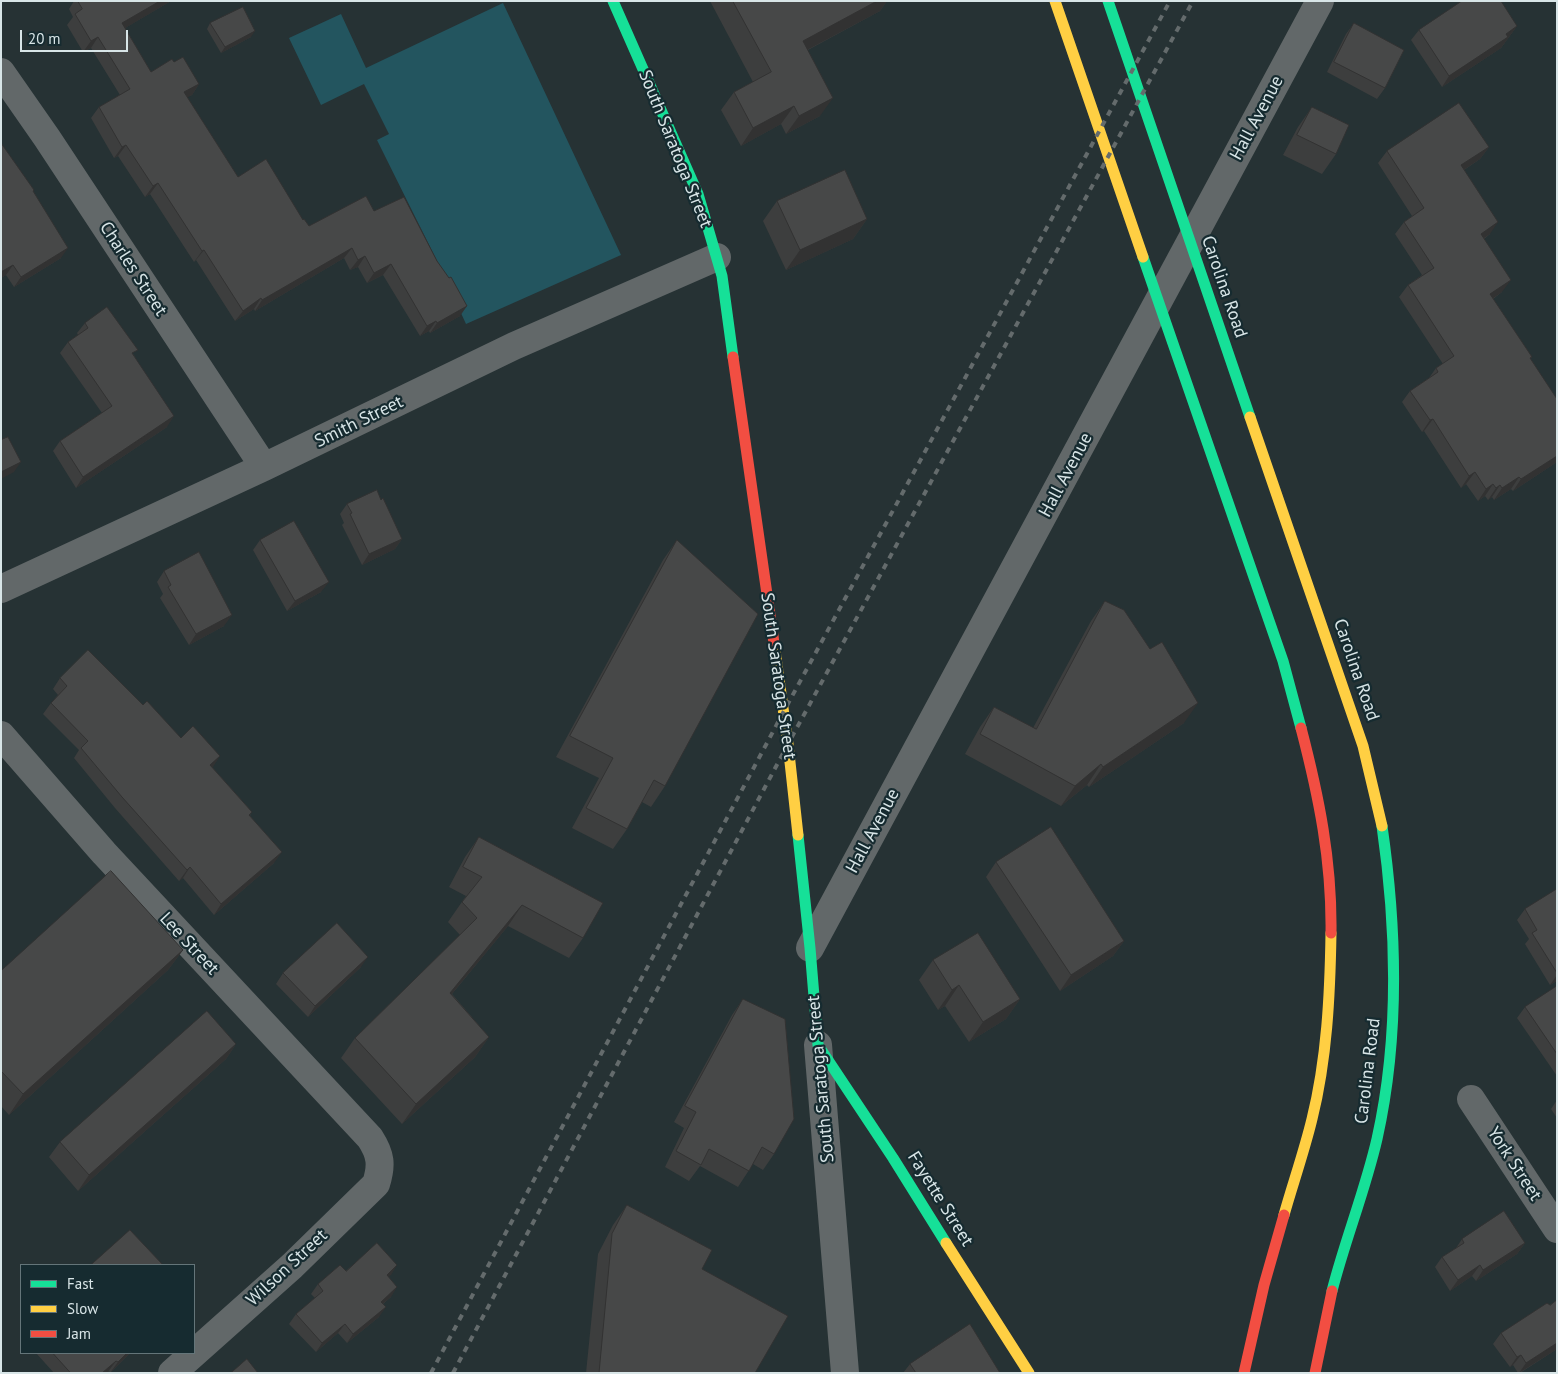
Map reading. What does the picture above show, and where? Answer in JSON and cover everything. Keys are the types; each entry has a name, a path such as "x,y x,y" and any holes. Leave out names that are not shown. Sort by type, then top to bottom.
{"main road":[{"name":"South Saratoga Street","path":"613,1 698,194 717,257 724,290 788,744 810,948 818,1045"},
{"path":"1055,1 1283,661 1316,786 1327,849 1331,913 1330,976 1326,1034 1312,1119 1264,1285 1244,1373"},
{"name":"Carolina Road","path":"1108,1 1363,746 1380,815 1389,881 1394,944 1395,996 1387,1086 1377,1138 1360,1202 1340,1263 1324,1326 1315,1373"},
{"name":"Fayette Street","path":"818,1045 893,1158 1029,1373"}],"street":[{"name":"Hall Avenue","path":"810,948 1320,1"},
{"name":"Charles Street","path":"1,72 47,138 264,467"},
{"name":"Smith Street","path":"1,589 264,467 514,346 717,257"},
{"name":"Lee Street","path":"1,735 104,853 370,1138 379,1151"},
{"name":"South Saratoga Street","path":"818,1045 845,1373"},
{"name":"York Street","path":"1471,1099 1557,1229"},
{"name":"Wilson Street","path":"195,1352 292,1266 376,1184 381,1170 379,1151"},
{"name":"Wilson Street","path":"172,1373 193,1354"}],"shaded area":[{"path":"503,3 621,255 466,324 377,140 389,134 364,84 321,105 289,38 341,14 366,68"}],"building":[{"path":"78,1 160,1 122,23 151,72 172,59 174,62 183,57 199,84 184,92 238,177 266,159 303,220 309,226 366,196 374,211 404,197 437,261 449,278 451,277 467,306 437,323 436,321 427,326 391,264 374,273 365,256 358,260 352,248 262,300 261,298 243,311 158,183 153,186 126,145 122,147 99,107 130,89 98,37 91,41 75,14 82,9"},
{"path":"733,1 877,1 803,41 833,98 799,116 794,106 753,128 734,92 771,72"},
{"path":"1462,1 1501,1 1517,26 1506,34 1508,37 1449,76 1419,30"},
{"path":"243,7 255,31 225,47 210,23"},
{"path":"1354,23 1404,50 1385,88 1334,62"},
{"path":"1459,103 1489,147 1461,165 1498,222 1481,234 1511,280 1490,294 1532,357 1530,358 1557,399 1557,456 1521,479 1519,477 1502,488 1500,485 1496,488 1493,484 1486,489 1475,472 1469,476 1433,419 1430,420 1410,391 1438,372 1436,368 1454,356 1408,285 1434,268 1404,222 1424,208 1387,151"},
{"path":"1312,107 1349,125 1336,154 1297,135"},
{"path":"1,143 34,190 68,248 21,277 13,265 1,272"},
{"path":"845,170 867,219 800,250 777,201"},
{"path":"107,307 138,350 132,353 174,416 83,477 60,441 112,406 68,342 88,328 85,323"},
{"path":"8,437 21,462 1,472 1,440"},
{"path":"377,490 381,500 383,498 402,539 369,554 347,504"},
{"path":"294,521 329,582 295,601 260,540"},
{"path":"677,540 758,614 665,786 654,780 627,829 586,808 613,758 570,736"},
{"path":"199,552 232,615 196,634 168,587 171,585 164,571"},
{"path":"1105,601 1124,610 1150,649 1162,642 1198,703 1103,767 1101,764 1075,786 980,734 994,707 1036,729"},
{"path":"88,650 143,705 147,701 181,738 193,726 220,756 210,765 252,812 249,815 282,852 221,904 190,867 187,870 122,797 81,748 88,741 51,703 67,686 60,678"},
{"path":"1051,827 1124,941 1071,975 996,862"},
{"path":"479,837 603,903 583,938 522,905 450,993 489,1037 416,1104 355,1038 477,918 462,902 482,877 463,867"},
{"path":"111,871 183,950 23,1094 1,1071 1,971"},
{"path":"1557,889 1557,973 1532,933 1537,930 1525,909"},
{"path":"337,923 368,957 315,1006 283,973"},
{"path":"978,933 1020,999 983,1022 959,985 952,990 933,960"},
{"path":"1557,986 1557,1054 1525,1007"},
{"path":"743,999 785,1019 794,1119 774,1154 762,1147 749,1171 709,1149 701,1165 676,1151 696,1112 685,1106"},
{"path":"207,1011 236,1044 89,1175 60,1142"},
{"path":"627,1205 712,1250 702,1269 788,1316 755,1373 599,1373 612,1234"},
{"path":"1504,1211 1525,1243 1483,1270 1480,1265 1458,1280 1442,1257 1464,1243 1462,1239"},
{"path":"130,1230 162,1264 92,1264"},
{"path":"377,1243 397,1265 387,1275 397,1287 381,1302 386,1307 353,1334 345,1324 322,1343 296,1314 323,1291 318,1284 340,1265 346,1271"},
{"path":"1557,1300 1557,1343 1526,1363 1521,1355 1517,1357 1501,1333 1547,1303 1550,1305"},
{"path":"970,1324 1000,1373 916,1373 910,1364"},
{"path":"54,1354 126,1354 102,1373 71,1373"},
{"path":"247,1359 258,1373 231,1373"}],"railway":[{"path":"431,1373 784,711 1170,1"},
{"path":"453,1373 788,744 1193,1"}],"traffic: fast":[{"path":"613,1 698,194 722,276 733,357"},
{"path":"1108,1 1250,417"},
{"path":"1143,257 1283,661 1301,728"},
{"path":"1332,1291 1377,1139 1390,1061 1393,1022 1393,944 1391,904 1382,826"},
{"path":"798,835 818,1045 893,1158 946,1243"}],"traffic: slow":[{"path":"1055,1 1143,257"},
{"path":"1250,417 1363,746 1382,826"},
{"path":"774,643 798,835"},
{"path":"1284,1215 1309,1131 1321,1073 1329,1003 1331,933"},
{"path":"946,1243 1029,1373"}],"traffic: jam":[{"path":"733,357 774,643"},
{"path":"1301,728 1319,804 1327,855 1331,933"},
{"path":"1244,1373 1264,1285 1284,1215"},
{"path":"1315,1373 1332,1291"}]}
